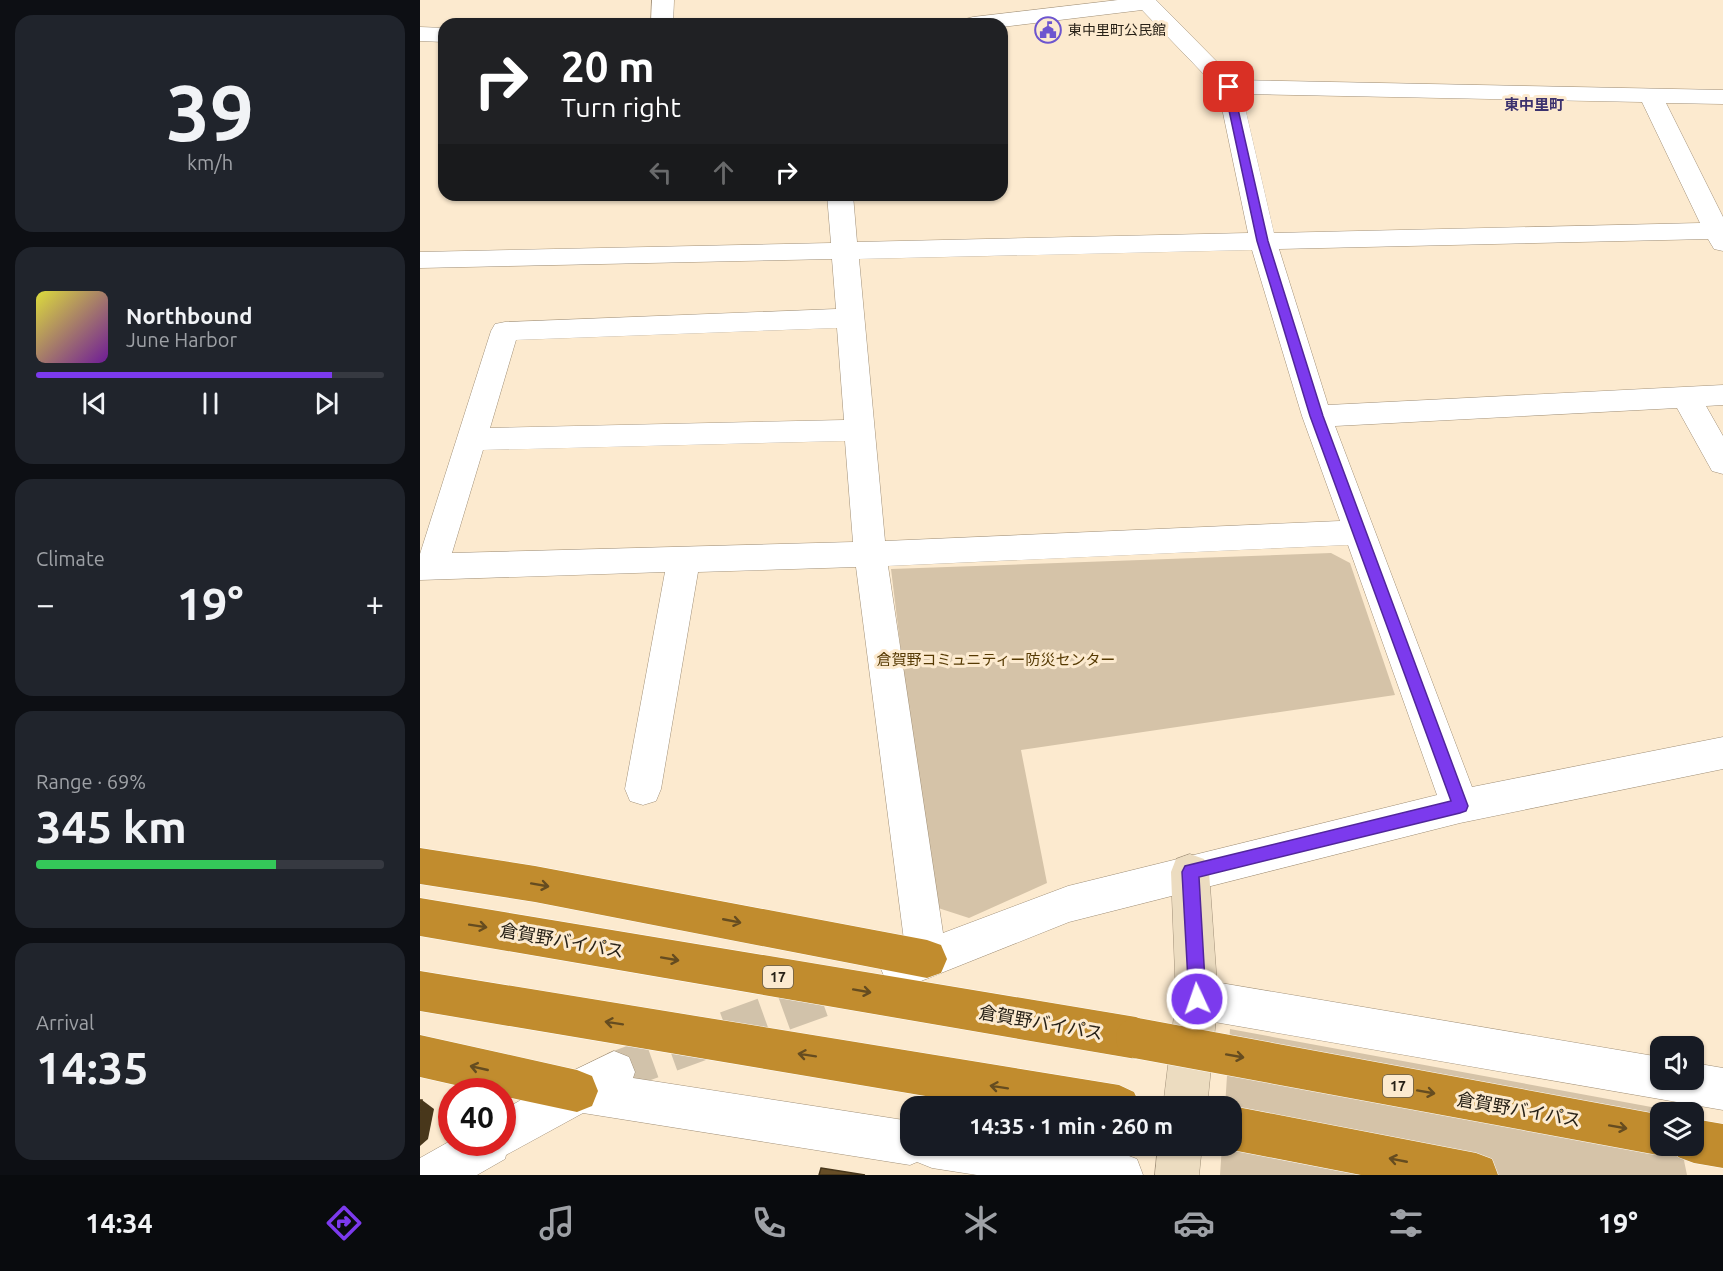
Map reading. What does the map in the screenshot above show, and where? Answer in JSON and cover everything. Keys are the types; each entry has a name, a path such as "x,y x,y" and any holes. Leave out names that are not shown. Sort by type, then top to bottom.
{"highway":[{"path":"420,866 535,884 911,965"},
{"name":"倉賀野バイパス","path":"420,917 1136,1038 1650,1133"},
{"path":"420,991 1053,1096"},
{"path":"420,1056 577,1091"},
{"path":"1242,1130 1476,1175"},
{"path":"1704,1143 1723,1146"}],"street":[{"path":"662,18 663,0"},
{"path":"1008,19 1145,1 1229,87 1263,241 1317,416 1460,806"},
{"path":"420,34 438,34"},
{"path":"1229,87 1723,97"},
{"path":"420,260 1263,241 1721,235 1651,96"},
{"path":"840,201 870,554 911,965 1068,904 1190,872 1460,806 1723,753"},
{"path":"850,318 505,331 471,439 426,567 870,554 1360,532"},
{"path":"1317,416 1723,396"},
{"path":"1687,399 1723,463"},
{"path":"471,439 860,430"},
{"path":"644,789 684,559"},
{"path":"1186,1096 1197,999 1190,872"},
{"path":"1197,999 1650,1076"},
{"path":"516,1127 614,1072"},
{"path":"1704,1086 1723,1089"},
{"path":"577,1091 900,1141"},
{"path":"434,1175 467,1156"},
{"path":"997,1156 1121,1175"},
{"path":"1177,1175 1179,1156"}],"green space":[{"name":"倉賀野コミュニティー防災センター","path":"1331,553 1350,563 1395,695 1021,750 1047,883 969,918 932,906 891,569"},
{"path":"1230,1029 1650,1107 1650,1156 1683,1156 1687,1175 1220,1175 1221,1156 1242,1156 1242,1096 1226,1096"}],"building":[{"path":"821,1168 865,1175 819,1175"}],"tunnel":[{"path":"614,1072 849,987"}],"place":[{"name":"東中里町公民館","path":"1048,30"}],"district":[{"name":"東中里町","path":"1534,104"}],"route":[{"path":"1197,999 1190,872 1460,806 1317,416 1263,241 1229,87"}]}
